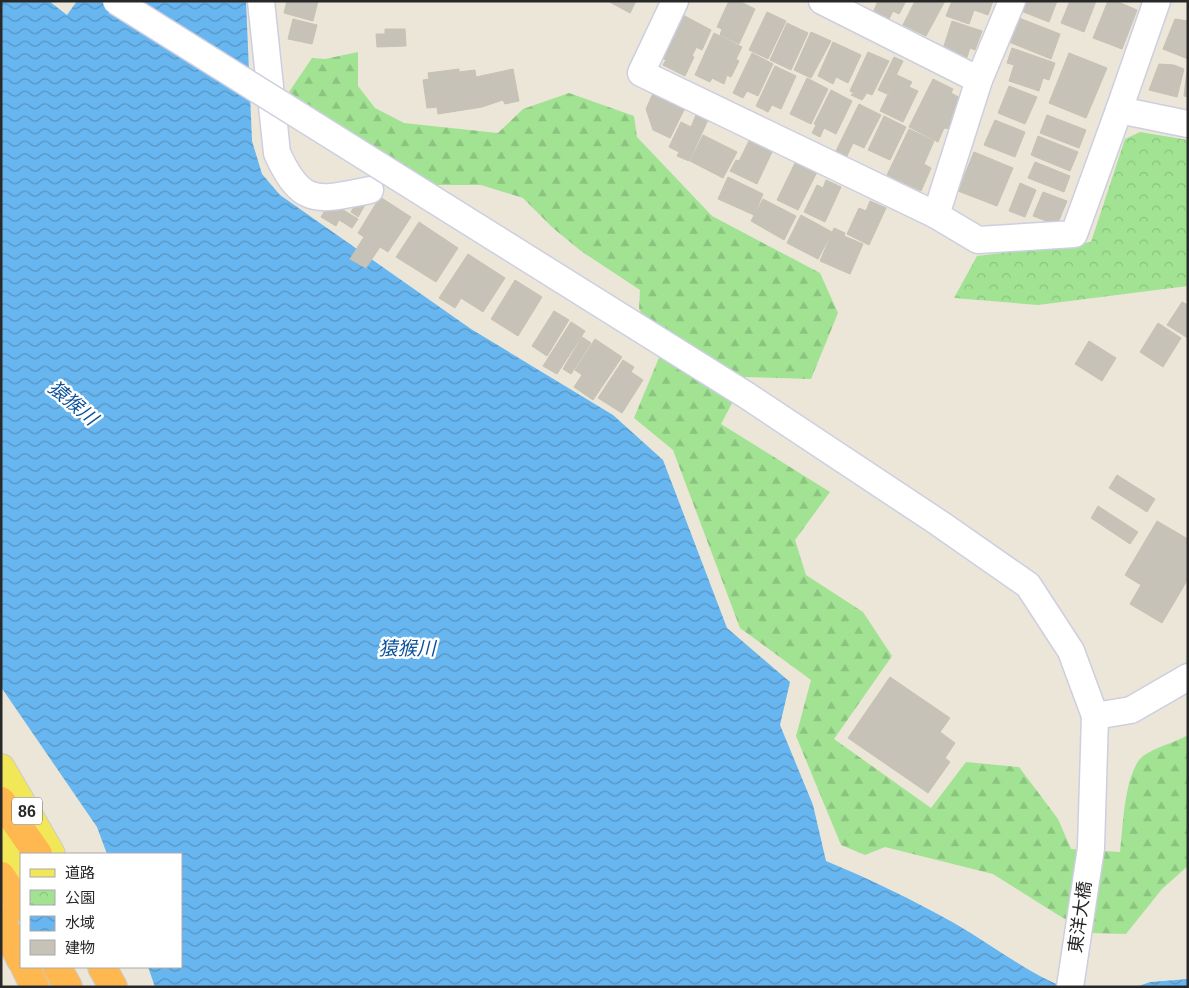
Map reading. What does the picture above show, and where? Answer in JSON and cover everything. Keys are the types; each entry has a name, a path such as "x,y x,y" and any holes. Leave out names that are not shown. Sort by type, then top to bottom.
{"highway":[{"path":"1,801 37,853"},
{"path":"1,876 20,905"},
{"path":"1,920 20,958"},
{"path":"26,968 35,987"},
{"path":"58,968 70,987"},
{"path":"102,968 113,987"}],"main road":[{"name":"86","path":"1,768 50,853"},
{"name":"86","path":"1,834 20,870"},
{"path":"63,968 70,987"},
{"path":"101,968 106,987"}],"street":[{"path":"116,1 746,394 1028,585 1071,651 1095,716 1131,710 1188,677"},
{"path":"261,1 277,153 286,174 302,192 324,199 370,190"},
{"path":"675,1 641,73 936,215 978,240 1074,234 1157,1"},
{"path":"822,1 979,80"},
{"path":"936,215 979,80 1012,1"},
{"path":"1119,110 1188,124"},
{"name":"東洋大橋","path":"1070,987 1091,848 1095,716"}],"green space":[{"path":"358,52 358,86 375,108 404,123 498,133 523,109 569,93 634,116 637,137 712,216 820,273 838,313 811,379 746,377 721,424 830,492 795,540 806,575 863,612 892,656 834,739 931,808 966,762 1019,767 1058,819 1071,849 1120,852 1126,799 1133,771 1146,754 1188,735 1188,866 1162,889 1126,934 1091,933 1058,915 993,874 885,847 865,855 841,845 796,736 811,680 740,628 673,450 634,418 663,348 639,309 640,290 581,251 553,228 523,198 481,185 433,185 289,92 312,58 325,59"},
{"path":"1140,132 1188,140 1188,286 1038,305 954,298 977,256 1091,242 1125,139"}],"water":[{"name":"猿猴川","path":"1,1 49,1 67,15 77,1 246,1 252,141 262,174 280,195 471,329 613,415 663,460 727,628 790,682 780,725 813,805 826,861 875,882 923,906 968,931 1035,973 1063,987 155,987 148,968 182,968 182,853 107,853 97,827 1,687"},
{"path":"1188,979 1188,987 1136,987 1150,982"}],"building":[{"path":"287,1 318,1 313,21 284,13"},
{"path":"608,1 636,1 630,13"},
{"path":"729,1 739,1 755,9 739,44 720,35 722,29 717,27"},
{"path":"878,1 906,1 899,14 893,11 887,23 872,15"},
{"path":"915,1 945,1 926,36 903,25"},
{"path":"952,1 993,1 988,15 974,10 969,24 946,16"},
{"path":"1025,1 1057,1 1049,22 1021,11"},
{"path":"1070,1 1096,1 1084,32 1061,23"},
{"path":"1108,1 1116,1 1137,10 1122,49 1093,38"},
{"path":"767,12 786,21 768,59 749,50"},
{"path":"683,15 711,30 702,50 673,36"},
{"path":"1019,18 1060,34 1051,59 1009,42"},
{"path":"293,19 317,25 312,44 288,39"},
{"path":"1175,19 1188,21 1188,59 1163,49"},
{"path":"952,21 982,31 975,50 970,48 966,60 942,52"},
{"path":"787,23 808,33 791,70 770,60"},
{"path":"385,29 405,29 406,46 377,47 376,34 385,34"},
{"path":"811,32 831,41 811,78 794,70"},
{"path":"714,33 742,47 736,59 739,61 731,77 727,75 724,84 712,78 710,82 695,75"},
{"path":"669,35 696,48 685,76 663,65 666,60 658,56"},
{"path":"833,42 861,55 848,83 836,77 833,84 818,76"},
{"path":"1012,48 1055,63 1049,80 1043,78 1039,91 1009,81 1014,65 1007,63"},
{"path":"868,52 889,61 872,95 867,93 862,100 851,95 854,93 850,91"},
{"path":"752,53 773,64 758,96 747,91 743,98 733,93"},
{"path":"1069,53 1107,68 1086,118 1049,103"},
{"path":"894,57 903,61 887,94 878,90"},
{"path":"1159,64 1174,65 1184,69 1177,97 1149,90"},
{"path":"775,66 796,76 781,109 772,105 768,112 756,106"},
{"path":"459,69 459,72 475,70 476,77 513,69 519,101 505,104 503,100 482,107 438,114 437,107 427,108 423,80 429,79 428,73"},
{"path":"1188,71 1188,97 1184,96"},
{"path":"897,75 912,82 909,87 918,91 903,122 880,111"},
{"path":"807,78 828,89 811,124 790,114"},
{"path":"933,79 953,89 951,93 964,100 950,129 944,128 938,142 909,127"},
{"path":"1009,86 1037,97 1025,124 998,113"},
{"path":"831,90 852,101 836,134 824,128 820,137 812,133 816,125 814,124"},
{"path":"654,91 686,106 670,138 653,130 646,109"},
{"path":"859,104 881,115 864,148 853,143 847,156 836,151"},
{"path":"696,115 708,120 689,161 677,156 679,152 669,147 681,122 691,127"},
{"path":"1047,115 1086,130 1079,148 1040,133"},
{"path":"884,116 906,127 890,160 868,150"},
{"path":"995,120 1025,132 1015,157 984,145"},
{"path":"909,129 934,141 924,164 931,168 921,191 887,175"},
{"path":"703,135 737,152 723,178 690,161"},
{"path":"1038,136 1078,152 1070,171 1031,155"},
{"path":"749,141 772,152 757,184 730,171 736,160 739,161"},
{"path":"974,152 1013,168 997,206 958,191"},
{"path":"796,161 817,172 798,210 777,200"},
{"path":"1035,162 1070,176 1064,192 1028,178"},
{"path":"728,177 763,194 754,215 718,199"},
{"path":"826,180 841,187 825,222 804,212 817,185 823,188"},
{"path":"1020,183 1036,190 1025,217 1009,211"},
{"path":"1043,192 1067,201 1057,225 1033,216"},
{"path":"380,197 411,217 388,252 380,247 366,268 350,259 364,237 358,233"},
{"path":"763,199 796,216 784,240 751,221"},
{"path":"358,200 365,205 358,217 351,212"},
{"path":"870,201 886,208 869,245 847,234 859,208 866,211"},
{"path":"337,206 358,219 352,228 339,220 336,226 321,217 327,207"},
{"path":"801,215 832,232 818,259 787,243"},
{"path":"419,222 458,248 436,282 396,257"},
{"path":"834,228 845,233 844,236 863,244 850,274 820,261"},
{"path":"468,254 505,278 483,312 461,298 455,308 439,298"},
{"path":"515,280 542,297 518,336 491,319"},
{"path":"1182,302 1188,305 1188,338 1167,325"},
{"path":"554,311 569,320 547,356 532,346"},
{"path":"571,322 585,331 557,374 543,366"},
{"path":"1158,323 1181,338 1163,367 1140,352"},
{"path":"582,337 591,343 571,374 563,369"},
{"path":"595,339 622,357 593,400 574,387 582,375 575,370"},
{"path":"1089,341 1116,358 1102,381 1075,364"},
{"path":"623,360 634,367 631,372 643,380 622,413 598,398"},
{"path":"1117,475 1155,499 1147,512 1109,488"},
{"path":"1098,506 1138,532 1130,544 1091,518"},
{"path":"1157,521 1188,539 1188,579 1162,623 1130,604 1141,585 1125,575"},
{"path":"890,677 950,718 940,732 955,743 945,758 950,762 928,793 848,738"}]}
